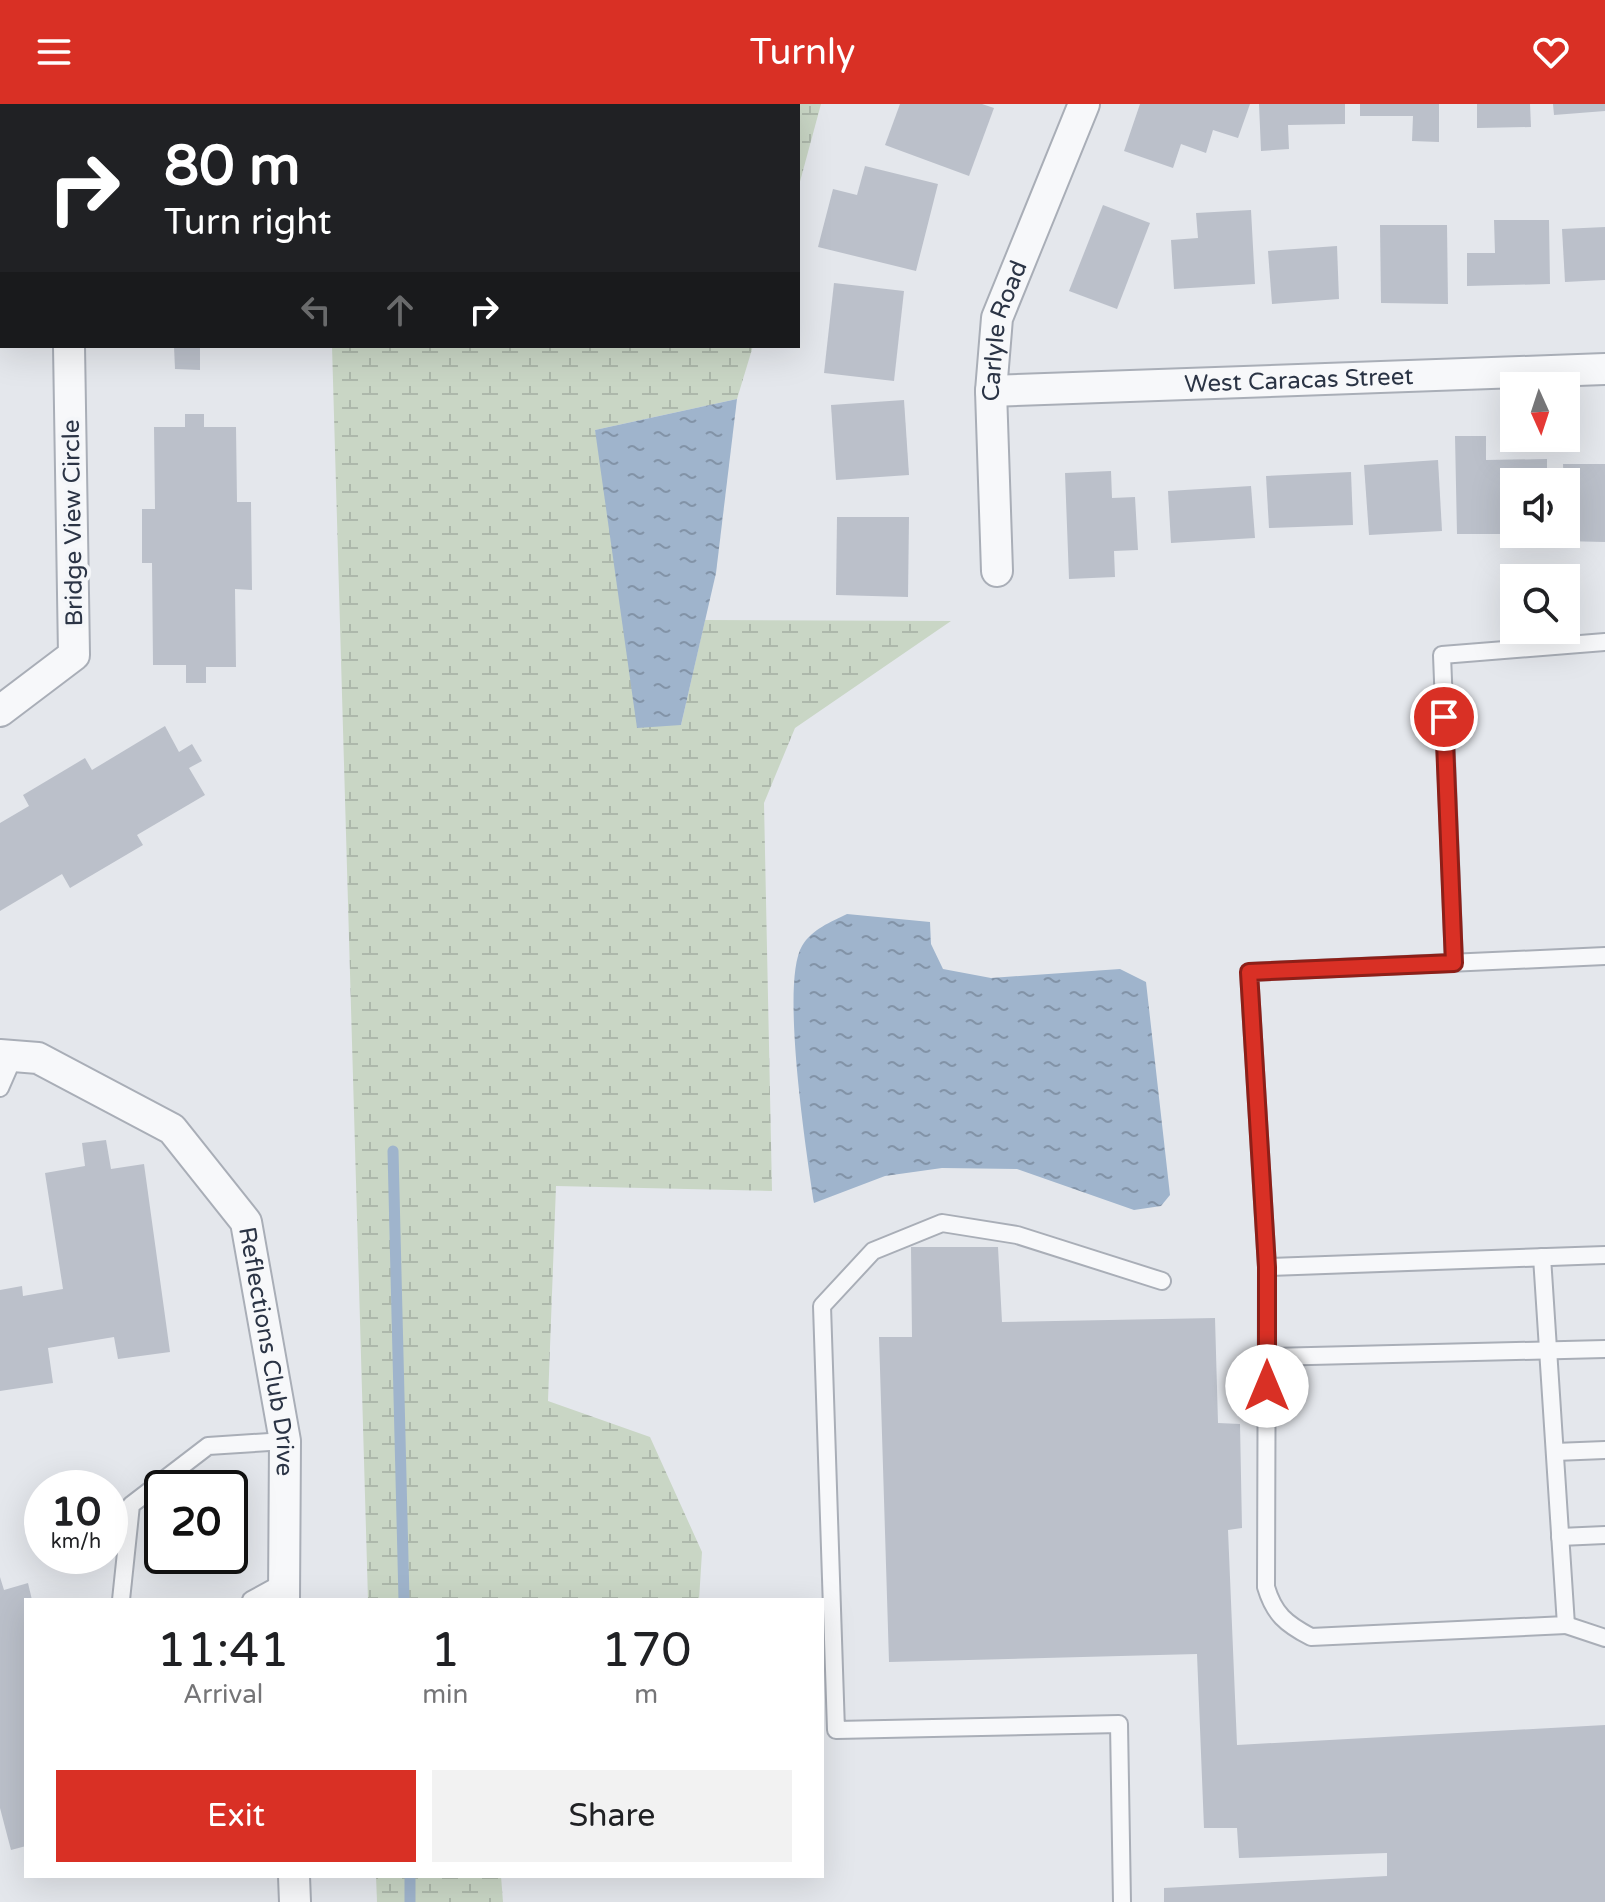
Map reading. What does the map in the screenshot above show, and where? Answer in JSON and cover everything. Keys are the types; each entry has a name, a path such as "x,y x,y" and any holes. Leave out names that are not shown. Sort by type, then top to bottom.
{"street":[{"name":"Carlyle Road","path":"997,571 991,391 997,318 1084,104"},
{"name":"Bridge View Circle","path":"0,711 74,655 69,348"},
{"name":"West Caracas Street","path":"991,391 1605,369"},
{"name":"Reflections Club Drive","path":"7,1056 38,1058 172,1129 246,1222 285,1441 284,1591"},
{"path":"294,1878 295,1902"}],"lane":[{"path":"1454,963 1442,655 1605,642"},
{"path":"1605,956 1249,972 1267,1267 1266,1587 1272,1610 1290,1626 1311,1637 1605,1624"},
{"path":"0,1088 7,1056"},
{"path":"1122,1902 1119,1724 836,1730 822,1306 873,1251 942,1223 1017,1235 1162,1281"},
{"path":"1267,1267 1605,1255"},
{"path":"1542,1257 1566,1625"},
{"path":"1267,1357 1549,1353 1605,1349"},
{"path":"121,1598 131,1505 208,1446 285,1441"},
{"path":"1555,1452 1605,1450"},
{"path":"1560,1537 1605,1535"},
{"path":"258,1598 284,1591"},
{"path":"1566,1625 1605,1638"}],"green space":[{"path":"800,104 821,104 800,182"},
{"path":"332,348 752,348 737,399 595,430 681,725 705,620 951,621 795,728 764,803 772,1191 556,1186 548,1401 650,1437 702,1552 699,1598 368,1598"},
{"path":"376,1878 501,1878 503,1902 377,1902"}],"water":[{"path":"737,399 716,573 681,725 637,728 595,430"},
{"path":"847,914 930,922 931,944 943,969 991,978 1120,969 1146,982 1170,1195 1161,1206 1134,1210 1017,1169 942,1168 885,1176 814,1203 794,1031 796,966 802,946 811,935"}],"building":[{"path":"900,104 982,104 994,108 969,176 885,145"},
{"path":"1140,104 1250,104 1238,138 1213,130 1206,153 1181,144 1173,168 1124,151"},
{"path":"1259,104 1345,104 1345,124 1288,125 1289,149 1261,151"},
{"path":"1360,104 1439,104 1439,142 1412,141 1413,116 1360,116"},
{"path":"1477,104 1530,104 1531,127 1477,128"},
{"path":"1553,104 1605,104 1605,111 1554,115"},
{"path":"865,166 938,184 916,271 818,247 833,189 857,195"},
{"path":"1103,205 1150,223 1117,309 1069,291"},
{"path":"1251,210 1255,284 1174,289 1171,240 1198,238 1196,213"},
{"path":"1494,220 1549,220 1550,284 1467,286 1467,253 1495,253"},
{"path":"1380,225 1447,225 1448,304 1381,303"},
{"path":"1605,227 1605,280 1565,282 1562,229"},
{"path":"1337,246 1339,299 1272,304 1268,251"},
{"path":"834,283 904,291 894,381 824,373"},
{"path":"174,348 200,348 200,370 175,369"},
{"path":"904,400 909,475 836,480 831,405"},
{"path":"185,414 204,414 204,427 236,427 237,502 251,502 252,590 235,589 236,667 206,667 206,683 186,683 186,665 153,665 152,563 142,563 142,509 155,509 154,427 185,427"},
{"path":"1455,436 1486,436 1486,460 1547,459 1547,468 1500,468 1500,534 1457,534"},
{"path":"1438,460 1442,531 1369,535 1364,465"},
{"path":"1563,464 1605,464 1605,542 1580,541 1580,468 1563,468"},
{"path":"1111,471 1112,498 1135,497 1138,550 1114,551 1115,577 1069,579 1065,473"},
{"path":"1351,472 1353,525 1269,528 1266,476"},
{"path":"1251,486 1255,538 1171,543 1168,491"},
{"path":"837,517 909,517 908,597 836,595"},
{"path":"165,726 179,752 192,744 202,761 189,768 205,795 137,835 143,845 70,888 62,874 0,911 0,823 29,806 23,795 85,758 92,770"},
{"path":"106,1140 111,1169 144,1164 170,1352 118,1359 114,1337 48,1348 53,1383 0,1391 0,1290 22,1286 23,1296 63,1289 45,1173 85,1166 82,1143"},
{"path":"911,1247 998,1247 1002,1322 1215,1318 1218,1423 1240,1424 1242,1528 1228,1530 1237,1745 1605,1725 1605,1902 1164,1902 1164,1888 1387,1876 1387,1853 1239,1858 1237,1828 1204,1828 1197,1654 889,1662 879,1337 912,1337"},
{"path":"0,1577 4,1590 28,1583 32,1598 24,1598 24,1847 11,1850 0,1808"}],"waterway":[{"path":"393,1151 404,1598"},
{"path":"410,1878 410,1902"}],"route":[{"path":"1267,1386 1267,1267 1249,972 1454,963 1444,717"}]}
